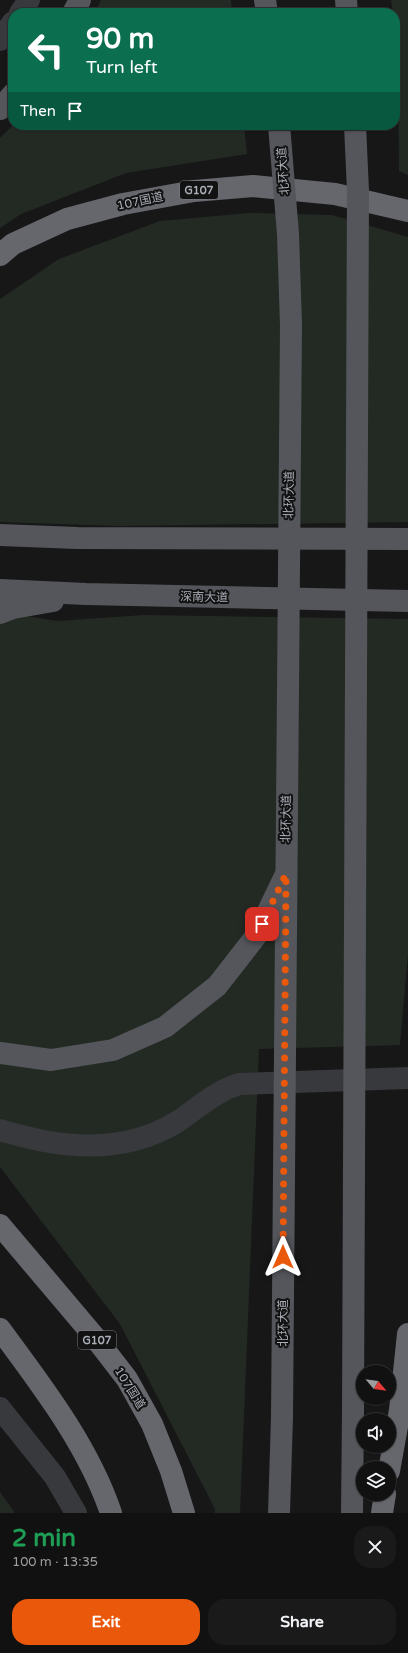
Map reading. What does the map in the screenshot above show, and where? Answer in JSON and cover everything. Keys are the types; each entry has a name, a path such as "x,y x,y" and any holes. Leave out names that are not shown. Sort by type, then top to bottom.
{"highway":[{"name":"107国道","path":"0,255 13,244 67,219 123,204 194,191 260,187 335,194 408,211"},
{"name":"107国道","path":"0,1224 93,1335 127,1379 152,1424 171,1471 184,1513"},
{"path":"0,1329 43,1389 75,1438 104,1490 111,1513"},
{"path":"391,1461 400,1410 408,1334"},
{"path":"382,1513 384,1501"}],"main road":[{"path":"0,109 8,100"},
{"name":"北环大道","path":"279,130 288,234 291,325 282,1417 279,1513"},
{"path":"352,1513 358,199 355,130"},
{"path":"0,536 77,538 408,539"},
{"name":"深南大道","path":"0,590 86,594 408,601"},
{"path":"0,613 13,608 86,594"},
{"path":"0,1053 51,1060 113,1050 165,1027 217,986 256,936 286,874"}],"street":[{"path":"0,40 8,29"},
{"path":"0,1130 30,1139 60,1144 103,1146 144,1138 176,1122 225,1088 239,1084 408,1078"},
{"path":"0,1408 55,1477 76,1513"}],"shaded area":[{"path":"101,0 231,0 232,8 97,8"},
{"path":"391,0 408,0 408,175 399,171 400,8 392,8"},
{"path":"8,130 245,130 247,154 126,173 21,214 0,228 0,138"},
{"path":"249,213 332,215 408,237 408,522 119,526 0,522 0,299 59,259 160,221"},
{"path":"0,612 57,621 144,615 408,619 408,954 400,1045 259,1049 240,1513 215,1513 215,1509 120,1324 0,1167"},
{"path":"0,1492 15,1513 0,1513"}],"route":[{"path":"262,924 286,874 283,1257"}]}
